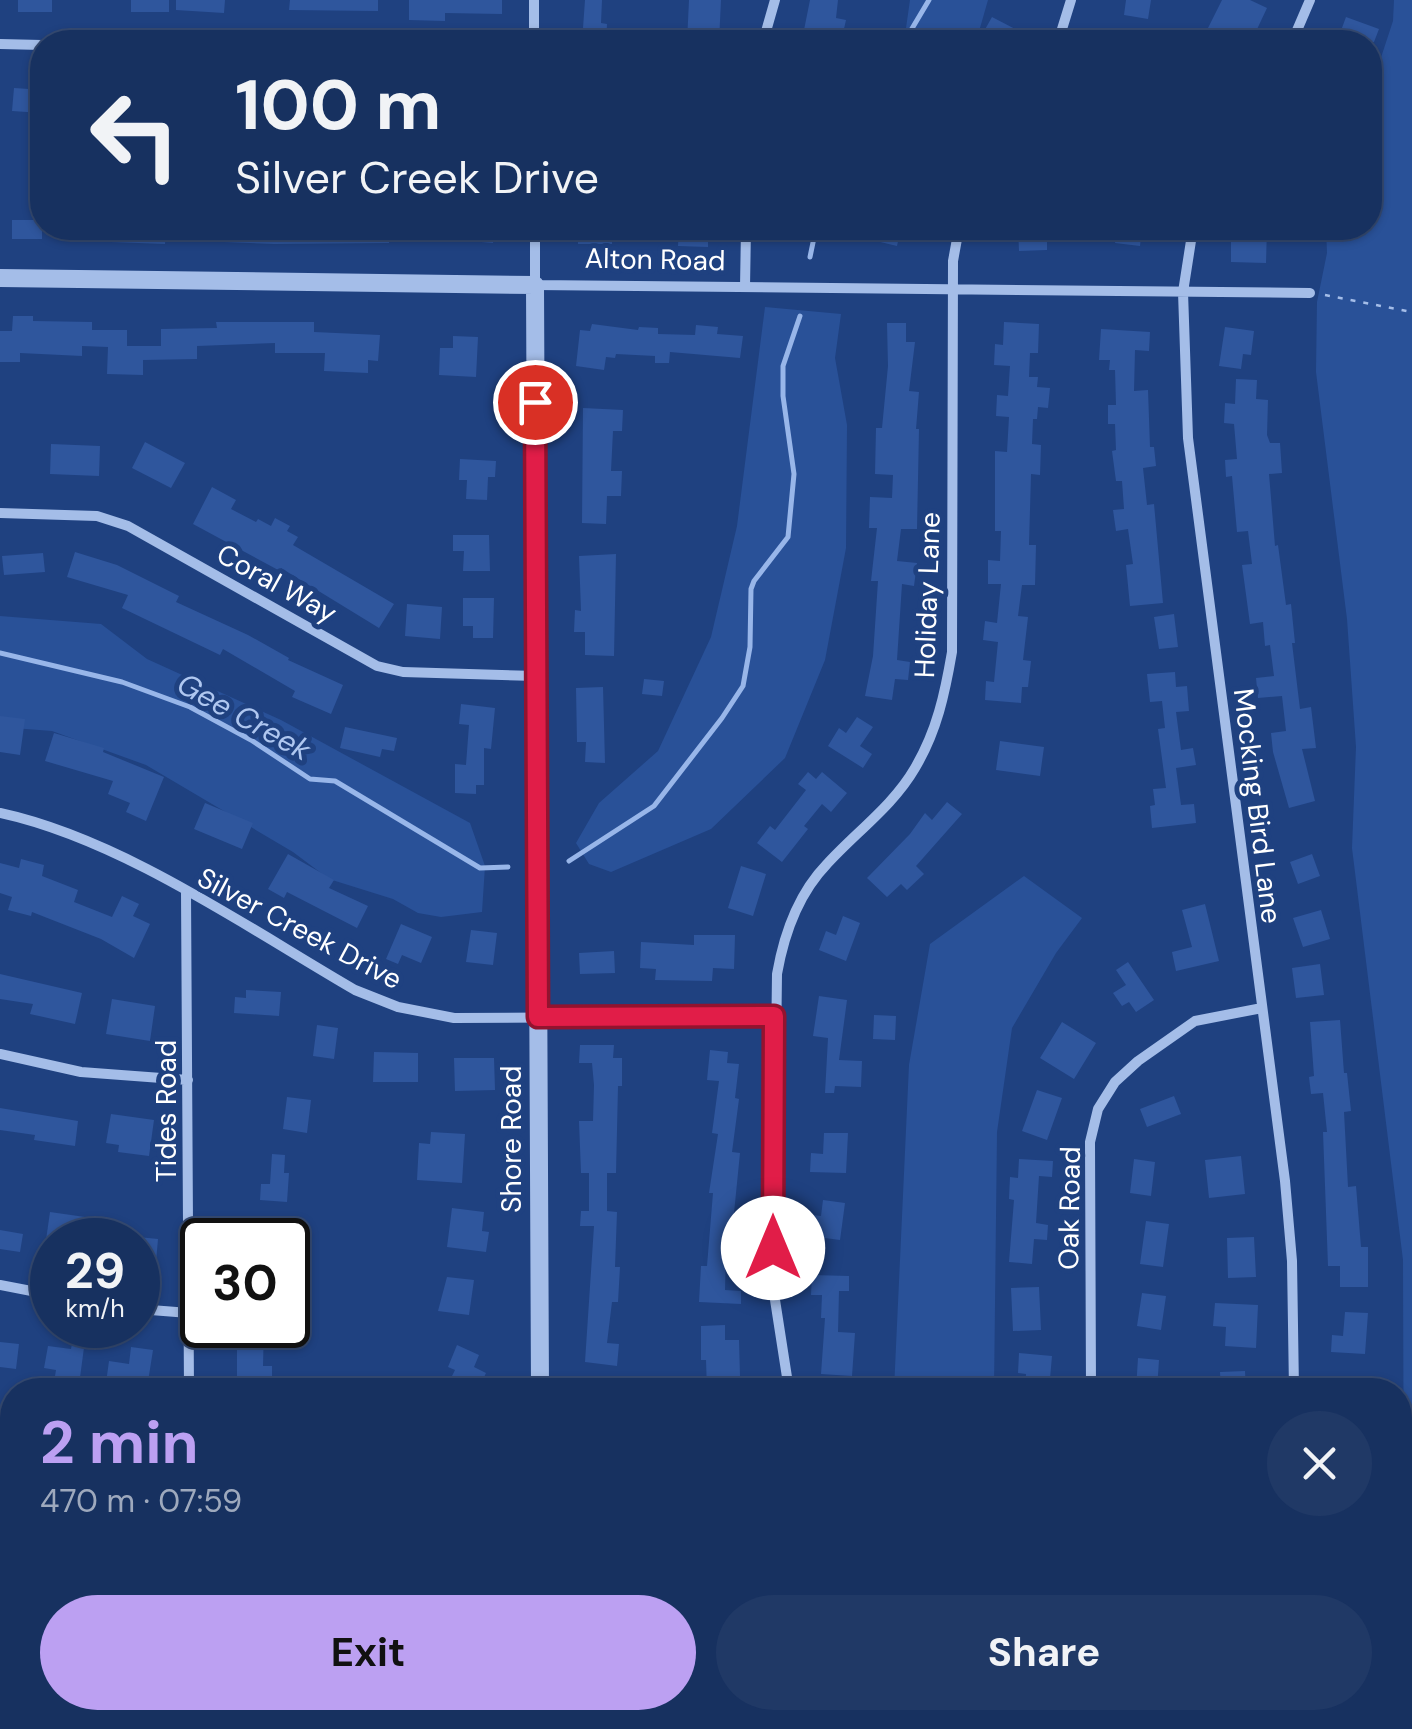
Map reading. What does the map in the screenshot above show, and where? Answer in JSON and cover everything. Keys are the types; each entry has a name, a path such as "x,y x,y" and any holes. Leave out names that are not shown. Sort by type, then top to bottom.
{"street":[{"path":"534,0 534,30"},
{"path":"767,30 776,0"},
{"path":"1062,30 1071,0"},
{"path":"1297,30 1310,0"},
{"path":"0,44 30,45"},
{"name":"Shore Road","path":"535,240 540,1378"},
{"path":"745,287 746,240"},
{"name":"Holiday Lane","path":"787,1378 773,1287 774,1016 782,944 795,910 825,865 885,808 914,771 933,734 944,699 952,652 957,240"},
{"name":"Mocking Bird Lane","path":"1190,240 1182,292 1188,438 1285,1181 1292,1261 1294,1378"},
{"name":"Alton Road","path":"0,278 1310,293"},
{"name":"Coral Way","path":"0,514 97,516 128,526 377,666 404,672 536,676"},
{"name":"Silver Creek Drive","path":"0,813 44,822 93,842 356,990 398,1007 454,1018 774,1016"},
{"name":"Tides Road","path":"186,892 189,1218"},
{"name":"Oak Road","path":"1091,1378 1090,1142 1098,1109 1114,1082 1195,1021 1262,1008"},
{"path":"0,1054 81,1072 188,1080"},
{"path":"0,1284 30,1290"},
{"name":"Tides Road","path":"189,1348 189,1378"}],"path":[{"path":"1310,293 1412,312"}],"shaded area":[{"path":"910,0 988,0 979,30 906,30"},
{"path":"1394,0 1412,0 1412,1378 1403,1378 1403,1260 1352,848 1356,747 1347,619 1316,372 1317,302 1326,240 1382,240 1382,54 1393,21"},
{"path":"765,307 841,314 835,358 847,425 846,548 825,660 785,758 711,829 611,872 589,864 576,843 599,803 658,751 711,637 737,526"},
{"path":"0,616 101,624 147,659 281,720 470,823 485,866 482,912 441,917 418,913 393,899 329,879 293,852 146,765 52,731 0,727"},
{"path":"1024,876 1082,918 1056,953 1012,1028 997,1132 994,1378 895,1378 909,1065 930,944"}],"building":[{"path":"18,0 52,0 52,12 18,12"},
{"path":"131,0 169,0 169,12 131,12"},
{"path":"176,0 225,0 224,13 176,10"},
{"path":"290,0 378,0 378,11 289,10"},
{"path":"409,0 502,0 502,14 445,13 445,21 409,20"},
{"path":"585,0 602,0 601,23 607,24 607,30 583,30"},
{"path":"689,0 721,0 720,30 688,30"},
{"path":"810,0 838,0 836,18 846,20 844,30 804,30"},
{"path":"1126,0 1151,0 1148,19 1124,15"},
{"path":"1222,0 1250,0 1267,8 1257,30 1207,30"},
{"path":"992,17 1017,30 985,30"},
{"path":"1346,17 1379,29 1379,30 1341,30"},
{"path":"30,79 30,112 12,111 14,88 29,89"},
{"path":"12,220 30,220 30,239 12,239"},
{"path":"84,240 165,240 165,244"},
{"path":"389,240 389,243 274,244 198,241"},
{"path":"578,240 612,240 612,244 578,244"},
{"path":"678,240 708,240 708,247 678,246"},
{"path":"876,240 898,240 897,246"},
{"path":"1019,240 1047,240 1047,250 1019,251"},
{"path":"1115,240 1141,240 1140,246 1115,243"},
{"path":"1267,240 1266,263 1231,262 1231,241"},
{"path":"13,316 33,316 33,321 92,322 92,330 127,330 127,346 161,346 161,329 217,328 216,322 314,322 314,332 380,335 378,361 368,360 368,373 324,371 325,353 275,353 275,343 197,346 197,359 143,360 143,375 107,374 108,347 82,346 82,356 20,353 20,362 0,362 0,331 12,331"},
{"path":"1004,322 1039,324 1038,353 1030,353 1029,377 1038,377 1037,387 1050,388 1048,408 1038,407 1037,419 1033,419 1032,444 1041,445 1040,475 1031,474 1029,545 1036,545 1035,585 1022,585 1018,616 1028,617 1023,660 1031,661 1028,687 1022,687 1021,703 985,700 986,681 994,682 998,642 983,640 985,621 997,623 1001,584 988,584 988,560 1000,561 1001,531 995,531 995,451 1007,452 1009,417 996,416 997,395 1008,396 1010,366 994,365 995,344 1003,345"},
{"path":"887,323 906,323 906,342 915,342 909,391 919,392 917,529 901,529 897,561 917,563 914,586 902,584 897,660 910,662 908,680 895,679 892,700 865,696 873,656 878,581 871,581 877,528 869,528 870,497 892,498 893,475 875,474 876,428 882,428 888,366"},
{"path":"592,324 638,330 658,328 658,334 695,335 696,325 718,327 717,334 743,336 740,358 670,352 669,363 655,363 655,356 616,354 615,358 606,357 604,370 576,366 580,330 590,331"},
{"path":"1225,327 1254,331 1251,355 1243,354 1241,369 1219,366"},
{"path":"1101,329 1150,332 1149,351 1135,350 1134,391 1148,390 1150,447 1154,447 1156,466 1143,468 1147,505 1154,504 1163,603 1130,606 1126,565 1133,564 1128,529 1116,531 1113,510 1124,509 1122,481 1116,481 1112,451 1116,450 1115,424 1108,424 1108,405 1116,405 1115,370 1109,370 1110,360 1099,360"},
{"path":"453,336 478,337 476,377 439,375 440,348 453,348"},
{"path":"1236,379 1257,380 1256,399 1268,400 1267,435 1270,443 1280,443 1282,473 1269,474 1275,546 1278,545 1286,605 1291,604 1300,709 1311,707 1316,748 1302,749 1315,801 1289,808 1271,733 1286,731 1282,696 1258,698 1256,678 1274,676 1270,645 1265,646 1263,622 1250,624 1242,565 1252,564 1248,531 1237,532 1232,476 1226,477 1225,460 1237,459 1234,424 1224,423 1225,403 1235,404"},
{"path":"583,408 623,410 622,431 613,431 611,471 622,471 621,496 607,496 606,524 582,523"},
{"path":"145,442 185,463 171,488 132,468"},
{"path":"51,444 100,446 99,476 50,474"},
{"path":"460,459 496,461 495,477 488,477 487,500 466,499 467,480 459,480"},
{"path":"212,487 236,500 231,509 256,522 258,519 271,526 275,518 290,526 287,531 298,537 293,545 394,604 379,628 281,568 280,571 193,524"},
{"path":"453,535 489,535 490,571 463,571 464,551 453,551"},
{"path":"75,552 117,565 179,596 176,602 343,685 331,714 292,697 295,691 223,649 220,655 122,608 128,595 67,577"},
{"path":"43,553 45,572 4,575 2,556"},
{"path":"616,554 614,656 585,655 585,632 574,632 575,610 581,611 579,556"},
{"path":"463,598 494,598 493,638 473,638 473,626 463,626"},
{"path":"407,604 442,607 440,639 405,636"},
{"path":"1174,614 1178,647 1159,649 1154,617"},
{"path":"1175,672 1176,687 1187,686 1189,711 1176,712 1181,750 1193,748 1196,765 1176,768 1181,805 1194,804 1196,823 1152,828 1153,789 1166,788 1158,729 1165,728 1162,701 1150,702 1147,674"},
{"path":"644,679 664,681 662,696 642,694"},
{"path":"603,687 605,763 585,762 586,742 577,742 576,688"},
{"path":"461,704 495,708 491,749 484,748 484,785 476,785 476,794 455,793 455,764 466,765 469,725 459,724"},
{"path":"0,716 25,719 20,755 0,752"},
{"path":"857,717 873,727 860,746 872,754 863,768 828,746 839,728 846,733"},
{"path":"345,727 397,738 394,751 382,749 380,757 340,748"},
{"path":"54,733 104,748 103,752 164,777 146,821 126,812 130,803 108,794 113,781 45,761"},
{"path":"1000,741 1044,747 1040,776 996,770"},
{"path":"808,772 816,779 822,772 847,793 831,812 822,804 782,862 757,843 770,826 775,830 806,790 798,784"},
{"path":"947,802 962,814 916,866 924,874 907,890 901,884 887,897 867,878 925,813 932,820"},
{"path":"205,803 253,823 242,849 194,829"},
{"path":"288,854 334,880 329,888 368,906 357,928 287,892 284,898 268,889"},
{"path":"1312,854 1320,876 1298,884 1290,862"},
{"path":"21,859 44,865 42,876 78,890 74,902 112,917 122,896 139,904 133,916 150,924 134,958 101,939 32,912 31,916 8,910 12,897 0,893 0,863 19,868"},
{"path":"741,866 766,874 753,916 728,908"},
{"path":"1205,904 1219,961 1176,971 1172,952 1192,947 1182,910"},
{"path":"1321,910 1330,939 1303,947 1293,918"},
{"path":"843,916 860,923 846,961 819,950 826,931 836,935"},
{"path":"401,924 432,937 421,963 402,955 398,964 386,959"},
{"path":"471,930 497,933 493,965 466,962"},
{"path":"694,935 735,935 734,969 713,968 712,981 655,980 656,969 640,968 641,942 694,945"},
{"path":"614,951 615,973 580,974 579,953"},
{"path":"1128,962 1154,1000 1136,1012 1129,1002 1122,1006 1113,993 1126,985 1116,970"},
{"path":"1320,964 1324,995 1296,998 1292,968"},
{"path":"0,974 82,993 75,1024 30,1014 33,1004 0,999"},
{"path":"246,990 281,992 279,1016 234,1013 235,997 246,998"},
{"path":"819,996 847,1000 839,1060 862,1061 861,1087 835,1086 834,1093 825,1093 828,1038 813,1036"},
{"path":"112,999 155,1006 150,1041 106,1034"},
{"path":"874,1015 896,1016 895,1040 873,1039"},
{"path":"1340,1020 1351,1111 1344,1112 1348,1187 1356,1186 1361,1247 1368,1247 1368,1287 1340,1287 1340,1266 1328,1266 1323,1132 1327,1132 1323,1093 1311,1094 1309,1077 1314,1076 1310,1022"},
{"path":"1062,1022 1096,1043 1074,1079 1040,1058"},
{"path":"317,1025 338,1028 334,1059 313,1056"},
{"path":"580,1045 614,1045 613,1058 622,1058 616,1173 607,1173 607,1211 617,1212 615,1267 620,1267 618,1302 612,1302 607,1343 619,1344 617,1366 585,1362 594,1226 580,1226 581,1211 589,1211 589,1173 581,1173 579,1121 593,1121 594,1085 592,1063 579,1063"},
{"path":"710,1050 728,1052 727,1063 739,1064 732,1152 740,1153 732,1233 742,1233 740,1254 726,1253 725,1290 741,1291 741,1304 699,1302 701,1266 707,1266 713,1193 709,1193 718,1134 712,1133 719,1081 707,1080"},
{"path":"374,1052 418,1053 418,1082 373,1082"},
{"path":"454,1058 494,1058 495,1090 455,1091"},
{"path":"1037,1090 1062,1098 1047,1140 1022,1131"},
{"path":"1174,1096 1181,1114 1147,1127 1140,1109"},
{"path":"287,1097 311,1100 307,1133 283,1129"},
{"path":"0,1108 78,1121 75,1146 0,1130"},
{"path":"111,1114 154,1120 149,1156 118,1152 119,1145 106,1143"},
{"path":"431,1132 465,1134 462,1183 417,1180 419,1143 430,1144"},
{"path":"824,1133 848,1133 846,1173 810,1172 811,1153 823,1154"},
{"path":"272,1154 285,1155 284,1173 289,1173 287,1202 260,1200 261,1184 270,1184"},
{"path":"1241,1156 1245,1194 1209,1198 1205,1160"},
{"path":"1019,1159 1053,1161 1052,1177 1039,1176 1036,1223 1048,1225 1047,1240 1034,1239 1032,1264 1009,1262 1014,1200 1009,1199 1010,1177 1018,1178"},
{"path":"1134,1159 1155,1162 1151,1196 1130,1193"},
{"path":"823,1200 845,1203 840,1240 810,1236 813,1215 821,1216"},
{"path":"452,1208 484,1212 482,1231 489,1232 486,1252 447,1247"},
{"path":"50,1212 92,1218 49,1218"},
{"path":"1146,1221 1169,1224 1163,1267 1140,1264"},
{"path":"0,1230 23,1234 20,1252 0,1249"},
{"path":"1254,1237 1256,1277 1228,1278 1227,1238"},
{"path":"812,1275 849,1276 849,1291 839,1291 838,1332 855,1333 852,1376 821,1374 825,1318 821,1318 822,1295 811,1295"},
{"path":"447,1277 474,1280 469,1315 438,1311"},
{"path":"1039,1287 1041,1330 1013,1331 1011,1288"},
{"path":"1142,1293 1166,1296 1161,1330 1137,1326"},
{"path":"1215,1303 1258,1305 1256,1348 1225,1346 1226,1327 1213,1326"},
{"path":"1345,1312 1368,1313 1365,1354 1331,1352 1332,1335 1343,1336"},
{"path":"725,1325 725,1340 739,1340 740,1376 750,1378 707,1378 706,1360 701,1360 701,1326"},
{"path":"0,1342 19,1344 16,1369 0,1367"},
{"path":"457,1345 479,1355 474,1367 486,1373 484,1378 451,1378 455,1370 448,1367"},
{"path":"48,1348 84,1348 80,1378 55,1378 56,1370 44,1368"},
{"path":"131,1348 153,1350 149,1378 107,1378 109,1361 129,1364"},
{"path":"237,1348 263,1348 263,1366 272,1366 272,1378 237,1378"},
{"path":"1019,1353 1052,1356 1050,1378 1026,1378 1026,1374 1018,1373"},
{"path":"1138,1358 1159,1360 1158,1378 1137,1378"},
{"path":"1245,1371 1245,1378 1220,1378 1220,1372"}],"waterway":[{"name":"Gee Creek","path":"911,30 929,0"},
{"name":"Gee Creek","path":"810,257 814,240"},
{"name":"Gee Creek","path":"569,861 654,806 743,686 750,647 751,589 788,537 794,474 783,396 783,366 800,316"},
{"name":"Gee Creek","path":"0,653 122,682 190,707 251,740 310,779 335,781 480,868 508,867"}],"route":[{"path":"535,402 538,1017 774,1016 773,1248"}]}
